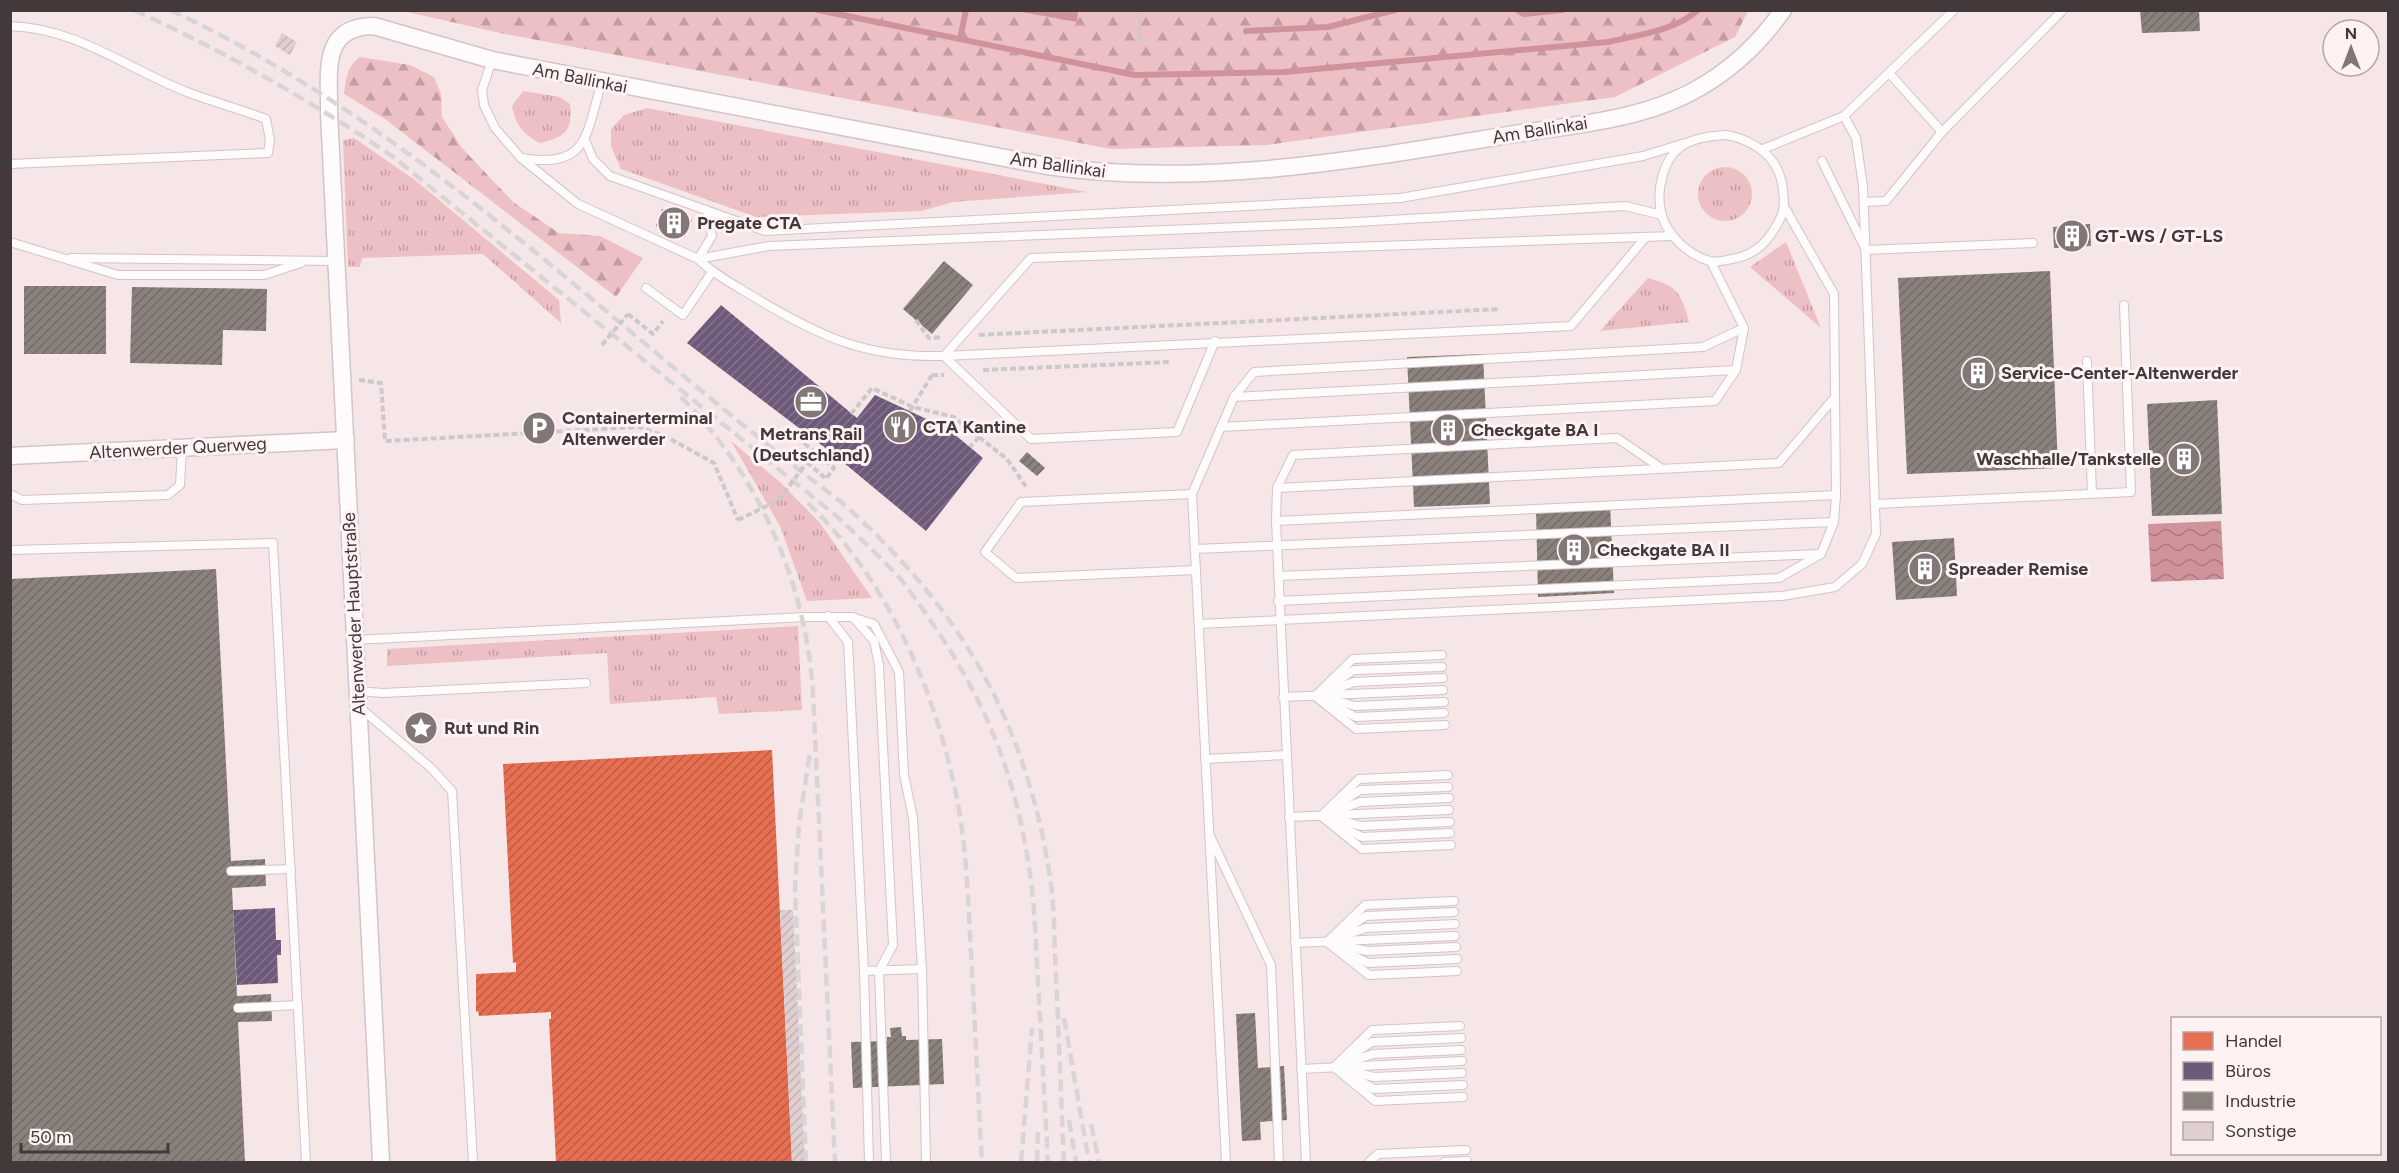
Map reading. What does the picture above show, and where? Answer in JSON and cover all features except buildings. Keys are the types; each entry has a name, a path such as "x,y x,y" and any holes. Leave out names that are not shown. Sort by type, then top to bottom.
{"street":[{"name":"Am Ballinkai","path":"328,66 333,49 343,34 365,26 383,28 492,60 1047,166 1116,174 1186,175 1378,156 1571,125 1649,109 1696,90 1724,71 1753,46 1783,10"},
{"name":"Altenwerder Hauptstraße","path":"328,66 381,1162"},
{"name":"Altenwerder Querweg","path":"10,456 346,440"}],"lane":[{"path":"1763,149 1844,116 1954,10"},
{"path":"1864,202 1886,201 1942,132 2063,10"},
{"path":"10,26 28,27 67,35 187,92 266,119 270,140 268,153 10,164"},
{"path":"492,60 482,90 483,105 495,128 521,158 578,204 698,258 712,272 792,320 838,342 879,353 931,357 1215,341 1571,326 1645,238"},
{"path":"1889,73 1942,132"},
{"path":"521,158 546,162 561,160 572,155 585,140 602,82"},
{"path":"1199,624 1782,596 1835,587 1862,564 1876,534 1864,202 1856,138 1844,116"},
{"path":"585,140 593,159 610,176 708,213 765,231 1400,198 1643,156 1685,143 1727,135 1746,139 1763,149 1782,176 1785,208 1834,294 1836,495 1834,522 1821,554 1779,578 1278,601"},
{"path":"1685,143 1668,161 1661,185 1662,215 1672,236 1689,251 1711,262 1744,257 1771,238 1785,208"},
{"path":"1822,161 1866,250"},
{"path":"698,258 769,246 1329,223 1625,206 1662,215"},
{"path":"698,258 712,236 708,213"},
{"path":"944,356 1031,258 1672,236"},
{"path":"10,242 118,275 264,275 301,263"},
{"path":"1866,250 2033,243"},
{"path":"62,258 260,260 301,263 337,261"},
{"path":"1221,427 1715,401 1736,370 1744,328 1711,262"},
{"path":"646,288 683,315 712,272"},
{"path":"1876,504 2131,492 2124,305"},
{"path":"1226,1162 1192,494 1234,398 1254,372 1703,347 1744,328"},
{"path":"944,356 1031,439 1177,432 1215,341"},
{"path":"2087,361 2092,493"},
{"path":"1234,398 1736,370"},
{"path":"1277,488 1779,463 1835,398"},
{"path":"1306,1162 1276,546 1277,488 1293,455 1617,438 1661,468"},
{"path":"10,494 22,500 168,495 180,485 182,448"},
{"path":"1192,494 1021,502 985,552 1016,578 1196,570"},
{"path":"1276,521 1836,495"},
{"path":"1195,549 1834,522"},
{"path":"10,550 273,543 306,1162"},
{"path":"1278,576 1821,554"},
{"path":"355,640 828,616 853,617 874,624 899,672 904,775 913,818 922,969 926,1162"},
{"path":"828,616 848,642 864,971 870,1162"},
{"path":"853,617 874,641 879,665 893,945 879,971 886,1162"},
{"path":"1315,696 1353,659 1442,655"},
{"path":"1315,696 1354,670 1442,667"},
{"path":"1315,696 1354,682 1443,678"},
{"path":"358,699 382,693 586,683"},
{"path":"1283,697 1443,690"},
{"path":"1315,696 1356,706 1444,702"},
{"path":"1315,696 1356,717 1444,713"},
{"path":"1315,696 1356,729 1445,725"},
{"path":"358,699 452,791 472,1162"},
{"path":"1205,759 1286,755"},
{"path":"1321,816 1359,779 1448,775"},
{"path":"1321,816 1360,790 1448,786"},
{"path":"1321,816 1360,802 1449,798"},
{"path":"1289,817 1449,810"},
{"path":"1321,816 1361,826 1450,822"},
{"path":"1321,816 1362,837 1450,833"},
{"path":"1321,816 1362,849 1451,845"},
{"path":"1209,835 1271,965 1279,1162"},
{"path":"231,871 291,869"},
{"path":"1327,942 1365,904 1454,901"},
{"path":"1327,942 1366,916 1454,912"},
{"path":"1327,942 1366,928 1455,924"},
{"path":"1295,943 1455,936"},
{"path":"1327,942 1367,951 1456,947"},
{"path":"1327,942 1368,963 1456,959"},
{"path":"1327,942 1369,975 1457,971"},
{"path":"864,971 922,969"},
{"path":"238,1008 298,1005"},
{"path":"1334,1067 1372,1030 1460,1026"},
{"path":"1334,1067 1372,1042 1461,1038"},
{"path":"1334,1067 1373,1054 1461,1050"},
{"path":"1301,1069 1462,1062"},
{"path":"1334,1067 1374,1077 1462,1073"},
{"path":"1334,1067 1374,1089 1463,1085"},
{"path":"1334,1067 1375,1101 1463,1096"},
{"path":"1369,1162 1378,1154 1466,1150"},
{"path":"1444,1162 1467,1161"}],"path":[{"path":"1140,10 1140,42"},
{"path":"929,338 1500,309"},
{"path":"602,345 627,314 653,334 663,321"},
{"path":"912,409 932,375 929,338 916,320"},
{"path":"932,375 962,375 969,371 1171,362"},
{"path":"343,378 381,383 385,441 639,427 665,436 714,463 738,520 778,500 807,462 826,479 834,468 805,444 810,436"},
{"path":"851,414 872,388 912,409 954,417 1007,459 1028,488 1021,502"},
{"path":"970,447 979,437"},
{"path":"825,461 832,453"}],"green space":[{"path":"403,11 1748,11 1735,37 1615,97 1267,145 1111,149 500,33"},
{"path":"360,57 410,65 434,77 441,94 442,117 462,148 513,202 559,233 600,236 643,258 616,297 385,119 344,94 350,69"},
{"path":"523,91 560,97 570,104 570,121 566,131 556,138 540,143 524,132 518,124 512,106"},
{"path":"647,108 1087,192 953,202 921,211 756,217 621,169 611,146 611,129 624,115"},
{"path":"354,138 415,180 559,300 561,323 483,254 362,258 360,267 348,267 343,140"},
{"path":"1720,167 1730,167 1740,171 1748,179 1752,194 1748,209 1740,217 1730,221 1720,221 1710,217 1702,209 1698,199 1698,189 1702,179 1710,171"},
{"path":"1786,242 1821,328 1750,267"},
{"path":"1648,278 1666,284 1677,292 1689,322 1600,331"},
{"path":"731,441 781,483 820,523 872,598 807,601 780,526"},
{"path":"798,626 802,710 719,714 716,697 610,704 607,653 387,666 387,649"}],"water":[{"path":"1016,11 1078,11 1077,22"},
{"path":"2221,521 2224,579 2151,582 2148,524"}],"waterway":[{"path":"818,10 1135,75 1284,72 1608,42 1667,28 1698,10"},
{"path":"960,39 966,10"},
{"path":"1246,31 1328,27 1395,10"},
{"path":"1517,10 1524,14 1562,10"}],"railway":[{"path":"134,10 266,78 330,115 392,156 834,514 902,581 939,633 977,698 992,731 1015,798 1023,834 1034,909 1048,1162"},
{"path":"170,10 264,59 352,114 437,174 518,238 758,437 840,501 920,582 952,625 981,670 1004,717 1024,767 1039,820 1053,901 1064,1162"},
{"path":"681,397 734,461 774,533 789,572 809,652 813,693 835,1162"},
{"path":"808,503 837,534 885,602 922,678 948,758 957,799 965,857 982,1162"},
{"path":"806,1162 795,890 799,824 810,753"},
{"path":"1064,1018 1089,1162"},
{"path":"1021,1162 1032,1028"},
{"path":"1069,1120 1076,1162"},
{"path":"1091,1124 1099,1162"},
{"path":"1037,1162 1038,1126"}],"place":[{"name":"Pregate CTA","path":"674,223"},
{"name":"GT-WS / GT-LS","path":"2072,236"},
{"name":"Service-Center-Altenwerder","path":"1978,373"},
{"name":"Metrans Rail (Deutschland)","path":"811,402"},
{"name":"CTA Kantine","path":"900,427"},
{"name":"Containerterminal Altenwerder","path":"539,428"},
{"name":"Checkgate BA I","path":"1448,430"},
{"name":"Waschhalle/Tankstelle","path":"2184,459"},
{"name":"Checkgate BA II","path":"1574,550"},
{"name":"Spreader Remise","path":"1925,569"},
{"name":"Rut und Rin","path":"421,728"}]}
